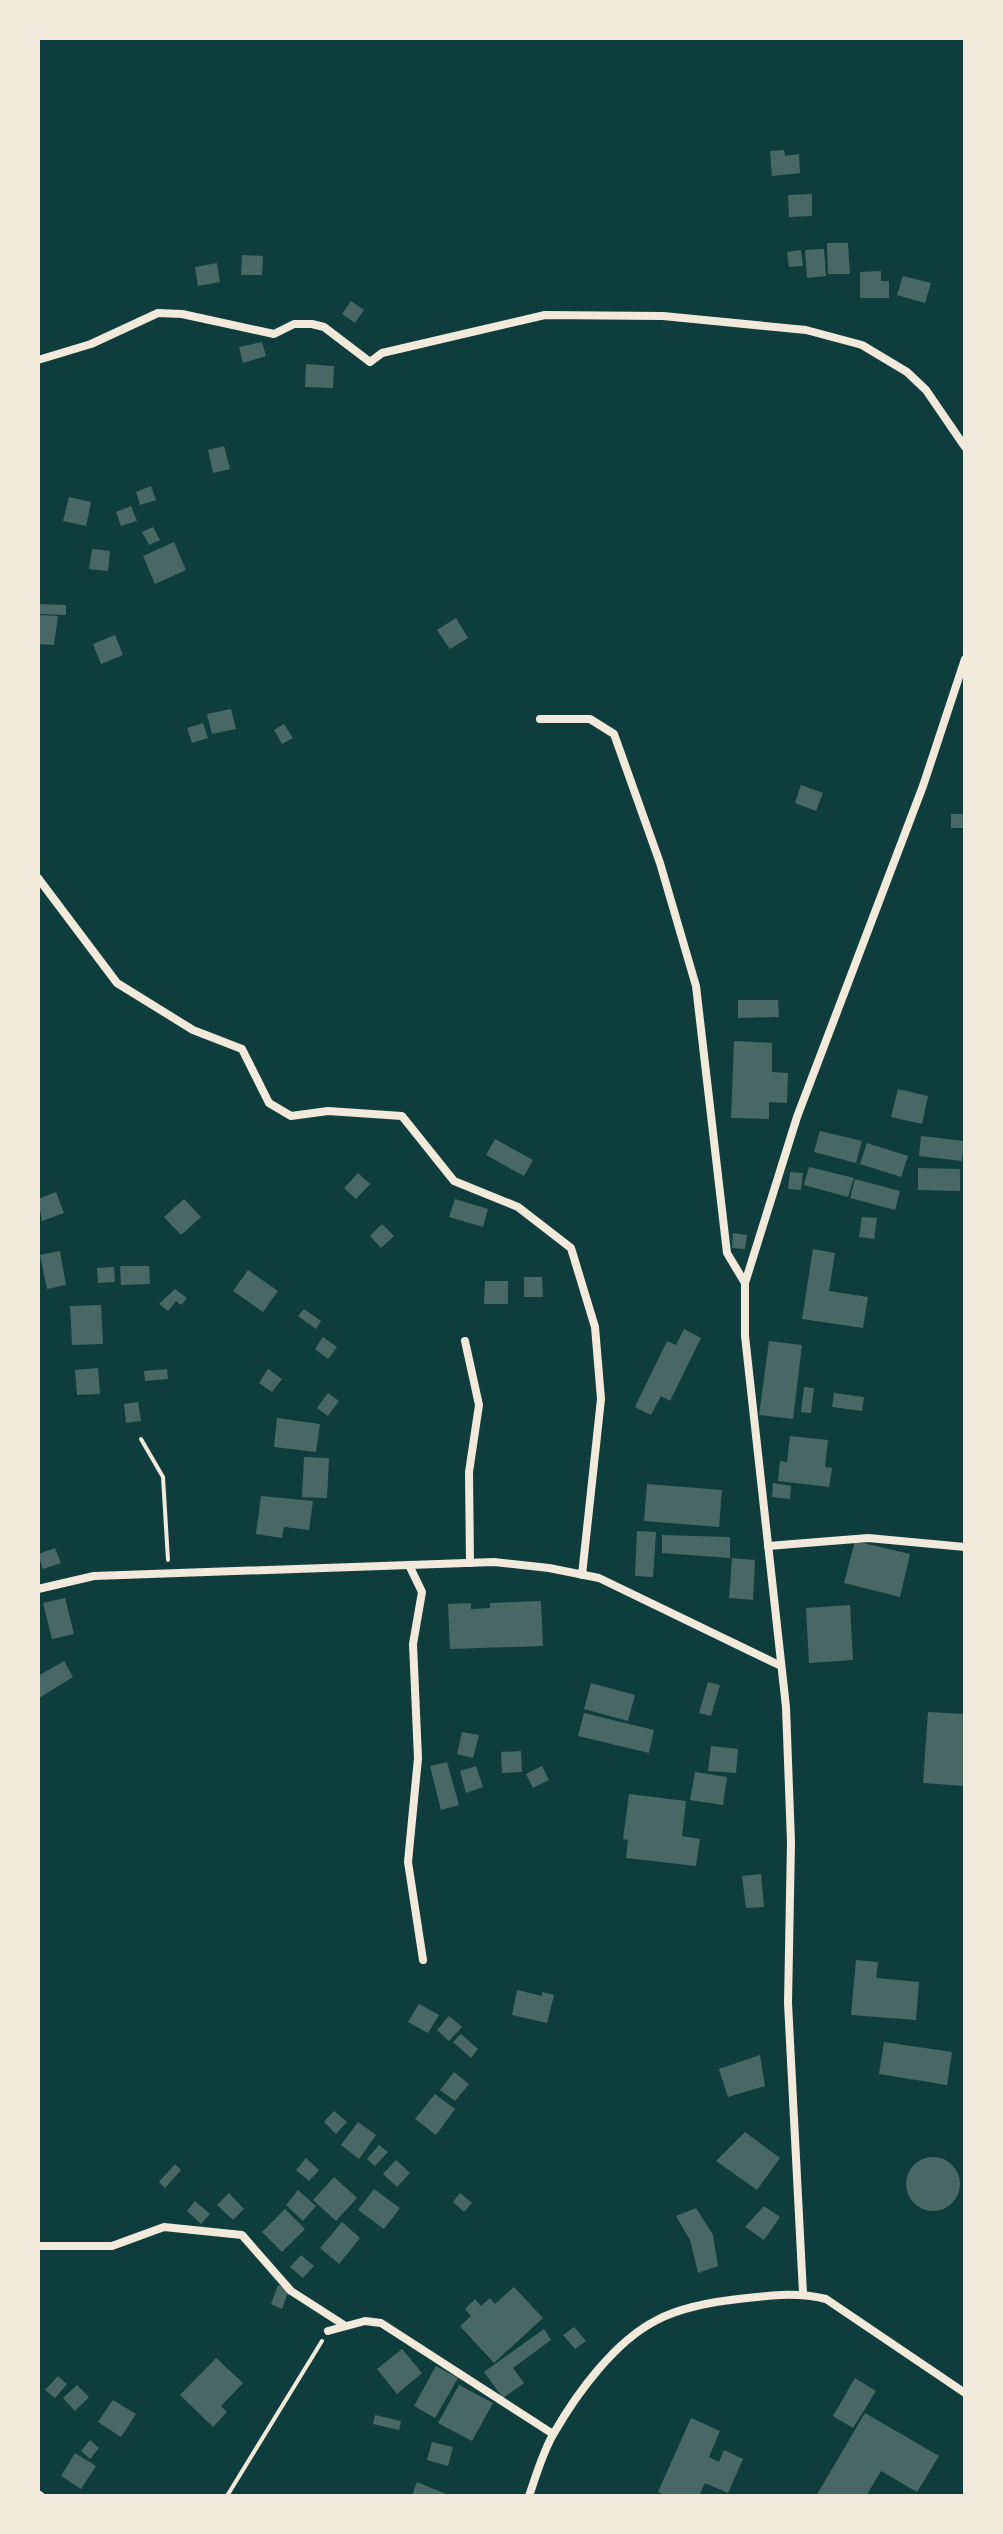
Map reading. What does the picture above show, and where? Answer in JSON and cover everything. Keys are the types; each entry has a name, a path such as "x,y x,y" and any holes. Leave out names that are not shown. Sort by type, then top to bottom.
{"street":[{"path":"38,360 91,344 158,313 182,314 274,334 294,324 312,324 324,327 370,362 382,353 545,315 663,316 755,323 806,330 862,345 885,358 907,372 926,390 965,447"},
{"path":"803,2293 788,2003 791,1842 787,1722 745,1336 745,1283 797,1117 923,786 965,659"},
{"path":"540,719 590,719 614,734 660,863 696,986 727,1253 745,1283"},
{"path":"38,878 117,983 193,1030 242,1049 269,1103 291,1116 328,1111 402,1116 454,1181 518,1207 571,1248 595,1327 601,1399 582,1575"},
{"path":"465,1341 479,1405 469,1472 470,1563"},
{"path":"768,1546 868,1538 965,1547"},
{"path":"38,1589 94,1576 494,1562 599,1578 779,1665"},
{"path":"409,1565 422,1592 413,1644 418,1758 408,1862 423,1960"},
{"path":"38,2246 112,2246 164,2227 242,2235 291,2291 344,2325"},
{"path":"529,2496 553,2434 590,2383 628,2340 657,2320 693,2307 803,2293 826,2299 965,2393"},
{"path":"328,2331 365,2321 381,2323 553,2434"}],"path":[{"path":"141,1439 163,1477 169,1574"},
{"path":"227,2496 328,2331"}],"building":[{"path":"784,150 785,156 799,154 800,173 772,176 770,151"},
{"path":"812,194 812,216 789,217 788,195"},
{"path":"827,243 848,243 850,274 828,274"},
{"path":"824,249 826,276 807,278 805,250"},
{"path":"801,250 803,266 789,267 787,252"},
{"path":"242,255 263,256 262,275 241,275"},
{"path":"217,263 220,282 198,286 195,267"},
{"path":"881,271 881,281 889,281 889,298 860,298 860,272"},
{"path":"903,276 931,283 925,303 897,295"},
{"path":"351,301 364,310 355,323 342,314"},
{"path":"262,342 266,356 243,363 239,347"},
{"path":"306,364 334,366 333,388 305,387"},
{"path":"224,446 230,469 213,473 208,450"},
{"path":"151,486 156,500 140,505 136,492"},
{"path":"69,497 91,502 86,526 63,521"},
{"path":"131,506 137,521 121,526 116,512"},
{"path":"153,527 160,540 149,545 142,532"},
{"path":"174,542 186,570 155,584 143,556"},
{"path":"92,549 110,551 108,571 89,569"},
{"path":"38,604 66,605 66,615 38,614"},
{"path":"38,615 58,616 54,645 38,644"},
{"path":"456,618 468,638 450,649 437,630"},
{"path":"115,635 123,655 101,664 93,644"},
{"path":"231,709 236,729 212,734 207,714"},
{"path":"203,723 208,738 192,743 187,728"},
{"path":"284,724 293,738 282,744 274,730"},
{"path":"801,785 823,793 816,811 795,803"},
{"path":"951,814 965,814 965,828 951,828"},
{"path":"738,1000 778,1000 779,1017 738,1018"},
{"path":"734,1041 772,1043 772,1072 788,1073 787,1103 769,1102 769,1119 731,1118"},
{"path":"898,1089 928,1096 922,1124 891,1117"},
{"path":"820,1131 862,1141 856,1163 814,1152"},
{"path":"921,1136 964,1141 962,1161 919,1156"},
{"path":"495,1139 533,1160 524,1176 486,1155"},
{"path":"867,1143 908,1156 901,1177 860,1164"},
{"path":"809,1167 854,1178 848,1197 804,1185"},
{"path":"918,1168 960,1169 960,1191 918,1190"},
{"path":"790,1172 803,1173 801,1190 788,1189"},
{"path":"358,1173 370,1184 356,1199 344,1188"},
{"path":"855,1179 900,1191 895,1210 850,1198"},
{"path":"56,1192 64,1213 42,1221 38,1199"},
{"path":"184,1199 201,1217 181,1235 164,1217"},
{"path":"455,1199 488,1209 483,1227 449,1217"},
{"path":"862,1217 877,1218 874,1239 859,1237"},
{"path":"382,1224 394,1236 381,1248 370,1236"},
{"path":"733,1233 747,1235 745,1249 732,1248"},
{"path":"813,1249 835,1253 829,1291 868,1297 863,1328 802,1319"},
{"path":"60,1251 66,1285 47,1289 40,1255"},
{"path":"120,1266 149,1266 150,1284 121,1285"},
{"path":"114,1267 115,1282 98,1283 97,1268"},
{"path":"248,1270 278,1291 263,1312 233,1291"},
{"path":"524,1277 542,1277 543,1297 524,1297"},
{"path":"485,1281 508,1281 508,1304 484,1304"},
{"path":"175,1289 187,1298 181,1305 176,1301 168,1311 159,1304"},
{"path":"101,1305 103,1344 72,1345 70,1306"},
{"path":"304,1309 321,1321 316,1329 298,1316"},
{"path":"684,1329 701,1338 670,1401 661,1396 651,1415 635,1407 667,1341 676,1345"},
{"path":"323,1337 337,1347 328,1359 315,1349"},
{"path":"769,1341 802,1345 793,1419 759,1415"},
{"path":"98,1368 100,1394 77,1395 75,1370"},
{"path":"167,1369 168,1379 145,1381 144,1371"},
{"path":"268,1369 282,1379 272,1392 259,1383"},
{"path":"804,1387 814,1388 811,1413 801,1412"},
{"path":"328,1393 339,1401 328,1416 317,1408"},
{"path":"834,1393 864,1397 862,1411 832,1407"},
{"path":"138,1402 141,1421 126,1423 124,1404"},
{"path":"277,1418 320,1424 316,1452 274,1447"},
{"path":"790,1436 828,1440 825,1467 832,1468 829,1487 778,1481 780,1461 787,1462"},
{"path":"304,1457 329,1458 327,1498 302,1497"},
{"path":"773,1483 791,1486 790,1499 772,1497"},
{"path":"647,1484 722,1490 719,1527 644,1521"},
{"path":"261,1496 313,1501 309,1530 284,1527 282,1538 256,1534"},
{"path":"637,1531 656,1532 653,1577 635,1576"},
{"path":"662,1535 730,1537 730,1558 662,1553"},
{"path":"855,1541 910,1554 900,1597 844,1583"},
{"path":"55,1548 61,1563 43,1569 38,1554"},
{"path":"732,1558 755,1560 753,1600 729,1598"},
{"path":"65,1598 74,1634 52,1639 43,1603"},
{"path":"541,1601 543,1646 450,1649 448,1604 471,1603 471,1609 490,1608 490,1603"},
{"path":"850,1605 853,1660 809,1663 806,1608"},
{"path":"64,1661 73,1677 39,1698 38,1676"},
{"path":"708,1682 720,1685 711,1716 699,1713"},
{"path":"591,1683 635,1695 628,1721 584,1709"},
{"path":"928,1712 965,1714 965,1786 923,1783"},
{"path":"584,1713 654,1730 649,1753 578,1736"},
{"path":"462,1732 479,1735 473,1758 457,1754"},
{"path":"711,1746 738,1749 736,1773 708,1771"},
{"path":"521,1751 522,1772 502,1773 501,1752"},
{"path":"447,1762 459,1805 441,1810 430,1766"},
{"path":"476,1766 483,1787 466,1793 460,1771"},
{"path":"542,1766 549,1780 533,1788 526,1774"},
{"path":"695,1772 727,1777 723,1805 690,1800"},
{"path":"629,1794 686,1801 682,1836 700,1839 696,1866 626,1858 628,1840 623,1839"},
{"path":"761,1874 764,1907 746,1908 742,1876"},
{"path":"856,1960 878,1962 876,1978 919,1982 916,2020 851,2015"},
{"path":"517,1990 542,1996 542,1992 554,1995 547,2023 512,2015"},
{"path":"419,2004 439,2015 428,2033 408,2022"},
{"path":"449,2016 462,2027 449,2041 437,2030"},
{"path":"461,2034 478,2049 471,2058 453,2042"},
{"path":"884,2042 952,2052 947,2085 879,2074"},
{"path":"760,2055 765,2086 728,2097 719,2069"},
{"path":"454,2072 469,2084 455,2101 440,2090"},
{"path":"435,2094 455,2109 436,2135 415,2119"},
{"path":"334,2111 347,2122 336,2134 324,2122"},
{"path":"358,2122 376,2135 359,2159 341,2145"},
{"path":"745,2132 780,2158 757,2190 716,2161"},
{"path":"379,2145 388,2152 375,2166 367,2159"},
{"path":"933,2157 952,2165 960,2184 952,2203 933,2211 914,2203 906,2184 914,2165"},
{"path":"306,2158 319,2170 309,2181 296,2170"},
{"path":"396,2160 410,2173 397,2187 383,2174"},
{"path":"175,2164 181,2170 165,2188 159,2182"},
{"path":"334,2177 357,2198 336,2221 313,2200"},
{"path":"374,2189 400,2208 384,2229 358,2210"},
{"path":"298,2190 316,2206 303,2221 286,2205"},
{"path":"229,2193 244,2209 233,2220 217,2205"},
{"path":"460,2193 472,2203 464,2212 453,2202"},
{"path":"195,2201 210,2214 201,2224 187,2211"},
{"path":"764,2206 780,2217 764,2240 745,2227"},
{"path":"696,2208 713,2235 718,2266 698,2273 690,2240 676,2216"},
{"path":"285,2209 305,2229 282,2252 262,2232"},
{"path":"342,2222 360,2238 339,2264 320,2248"},
{"path":"301,2255 314,2266 303,2278 290,2267"},
{"path":"278,2285 289,2289 282,2309 271,2304"},
{"path":"514,2287 543,2318 494,2363 460,2326 471,2316 465,2309 475,2299 481,2306 490,2298 495,2304"},
{"path":"574,2327 586,2341 575,2349 563,2335"},
{"path":"544,2329 551,2340 513,2368 524,2383 503,2398 484,2372"},
{"path":"402,2349 422,2373 397,2394 377,2369"},
{"path":"216,2358 243,2383 221,2406 227,2412 213,2427 180,2395"},
{"path":"436,2366 458,2378 435,2418 414,2406"},
{"path":"58,2376 67,2384 55,2398 45,2390"},
{"path":"855,2378 876,2391 853,2428 833,2416"},
{"path":"77,2385 89,2397 75,2411 63,2398"},
{"path":"459,2385 493,2403 472,2441 438,2423"},
{"path":"113,2400 136,2414 121,2437 98,2422"},
{"path":"865,2413 939,2456 917,2492 881,2471 866,2496 816,2496"},
{"path":"375,2415 401,2421 399,2430 373,2424"},
{"path":"691,2418 720,2431 709,2457 719,2462 724,2450 743,2459 728,2493 705,2483 699,2496 667,2496 658,2492"},
{"path":"90,2440 99,2448 90,2459 81,2451"},
{"path":"432,2442 453,2447 448,2466 427,2460"},
{"path":"75,2453 96,2466 81,2489 61,2476"},
{"path":"417,2482 451,2496 412,2496"}]}
